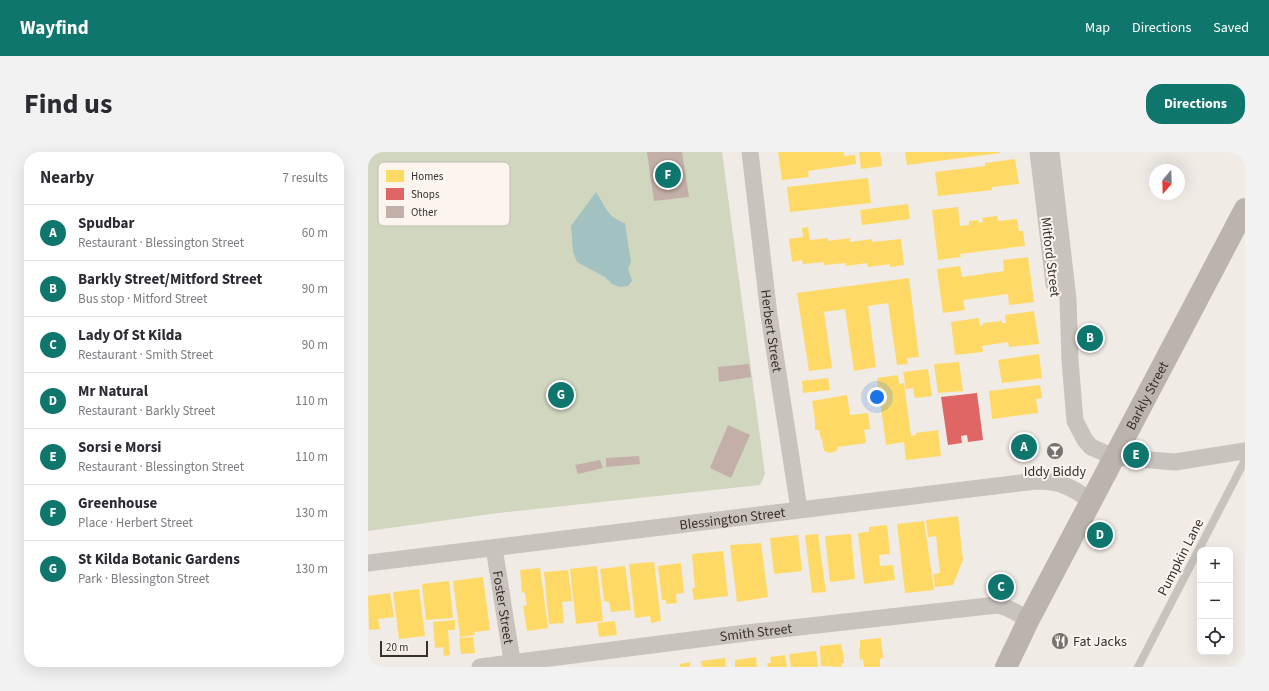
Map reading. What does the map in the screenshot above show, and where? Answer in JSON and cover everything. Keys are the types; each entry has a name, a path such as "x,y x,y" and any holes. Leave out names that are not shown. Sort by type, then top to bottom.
{"main road":[{"name":"Barkly Street","path":"1006,667 1029,619 1245,209"}],"street":[{"name":"Herbert Street","path":"750,152 769,315 799,509"},
{"name":"Mitford Street","path":"1038,152 1061,287 1070,328 1070,360 1075,422 1084,440 1091,446 1114,457"},
{"name":"Mitford Street","path":"1051,152 1061,287"},
{"path":"1114,457 1176,462 1245,451"},
{"name":"Blessington Street","path":"368,563 1036,481 1050,481 1062,484 1091,501"},
{"name":"Foster Street","path":"494,548 513,665"},
{"name":"Smith Street","path":"480,667 513,665 746,633 997,605 1005,607 1029,619"}],"lane":[{"name":"Pumpkin Lane","path":"1138,667 1245,460"}],"green space":[{"path":"368,152 722,152 765,474 760,485 498,513 368,531"}],"water":[{"path":"596,192 611,215 619,221 625,223 631,262 628,268 632,281 628,286 620,287 612,284 605,277 577,262 573,252 571,226"}],"building: Homes":[{"path":"778,152 844,152 844,156 855,155 856,164 808,171 809,177 782,180"},
{"path":"859,152 880,152 882,166 861,169"},
{"path":"905,152 1000,152 1000,153 907,165"},
{"path":"1015,159 1019,184 992,187 992,190 938,196 935,172 985,166 985,163"},
{"path":"868,178 871,203 790,212 787,187"},
{"path":"908,204 910,219 862,225 860,210"},
{"path":"958,207 960,226 969,225 969,221 978,220 979,223 983,222 982,218 997,216 998,221 1017,219 1019,231 1023,231 1025,246 960,254 961,257 938,260 932,210"},
{"path":"808,227 810,240 828,238 828,241 850,238 850,242 872,239 872,242 901,239 904,265 890,267 890,264 868,267 867,263 846,266 846,263 824,265 824,262 803,264 802,260 792,262 789,239 803,237 802,228"},
{"path":"1028,257 1034,302 1009,305 1008,294 963,300 965,310 943,313 937,269 960,266 962,277 1004,271 1003,260"},
{"path":"909,278 919,357 907,358 908,364 897,365 888,303 868,306 876,367 854,371 845,309 824,312 832,368 809,371 797,293"},
{"path":"1034,311 1039,344 1009,347 1008,342 982,346 983,352 955,355 951,322 979,318 980,326 983,325 983,323 1002,321 1002,323 1006,323 1005,315"},
{"path":"1039,354 1042,378 1002,383 998,360"},
{"path":"959,362 963,391 938,393 934,364"},
{"path":"928,369 932,396 915,398 913,388 906,389 903,372"},
{"path":"898,375 899,384 904,383 911,436 916,435 916,433 938,430 941,456 906,460 904,442 886,445 877,378"},
{"path":"828,378 830,390 803,393 802,381"},
{"path":"1040,385 1042,398 1036,399 1038,413 992,419 989,391"},
{"path":"847,395 850,415 868,413 870,429 864,430 866,443 837,447 838,449 834,452 829,453 824,451 819,430 815,430 812,401"},
{"path":"958,516 963,560 953,585 935,587 933,574 940,573 936,536 928,537 926,520"},
{"path":"924,521 934,590 905,593 897,524"},
{"path":"887,525 890,554 879,555 880,566 893,565 895,580 864,584 858,533 869,532 869,527"},
{"path":"818,534 826,592 812,593 805,535"},
{"path":"851,534 855,579 830,582 825,536"},
{"path":"798,535 802,571 774,574 770,538"},
{"path":"761,543 768,597 737,602 730,545"},
{"path":"723,551 728,596 694,600 692,588 695,588 692,554"},
{"path":"654,562 661,621 651,623 650,616 635,618 629,564"},
{"path":"681,563 684,593 676,594 677,603 666,604 666,600 662,600 658,566"},
{"path":"597,566 603,621 576,624 570,569"},
{"path":"625,566 631,610 611,612 609,602 604,601 600,569"},
{"path":"540,568 548,628 527,631 523,606 527,605 525,593 522,592 520,570"},
{"path":"568,570 572,601 562,602 564,623 549,624 544,572"},
{"path":"483,577 490,630 474,632 475,635 460,637 453,581"},
{"path":"449,581 453,618 426,620 422,584"},
{"path":"419,589 425,636 399,639 393,592"},
{"path":"390,593 394,617 378,619 380,629 369,630 368,596"},
{"path":"455,620 455,630 448,630 450,655 444,656 443,647 435,648 433,622"},
{"path":"615,621 617,635 599,637 597,623"},
{"path":"473,637 475,653 461,654 459,638"},
{"path":"881,638 883,658 880,659 880,667 864,667 863,659 860,660 860,640"},
{"path":"841,644 844,663 841,663 842,667 821,666 820,646"},
{"path":"816,651 818,667 791,667 789,654"},
{"path":"785,655 787,667 768,667 767,663 771,663 770,657"},
{"path":"756,657 757,667 735,667 735,660"},
{"path":"725,658 726,667 702,667 701,661"},
{"path":"690,662 690,667 680,667 680,664"}],"building: Shops":[{"path":"977,393 983,440 968,442 967,435 961,436 962,443 948,445 941,397"}],"building: Other":[{"path":"647,152 682,152 689,197 654,201"},
{"path":"749,364 751,377 719,382 718,367"},
{"path":"728,425 750,435 731,478 710,468"},
{"path":"639,456 640,464 606,467 606,458"},
{"path":"600,460 603,468 578,474 575,465"}],"place":[{"name":"Greenhouse","path":"668,175"},
{"name":"Barkly Street/Mitford Street","path":"1090,338"},
{"name":"St Kilda Botanic Gardens","path":"561,395"},
{"name":"Spudbar","path":"1024,447"},
{"name":"Iddy Biddy","path":"1055,451"},
{"name":"Sorsi e Morsi","path":"1136,455"},
{"name":"Mr Natural","path":"1100,535"},
{"name":"Lady Of St Kilda","path":"1001,587"},
{"name":"Fat Jacks","path":"1060,641"}]}
